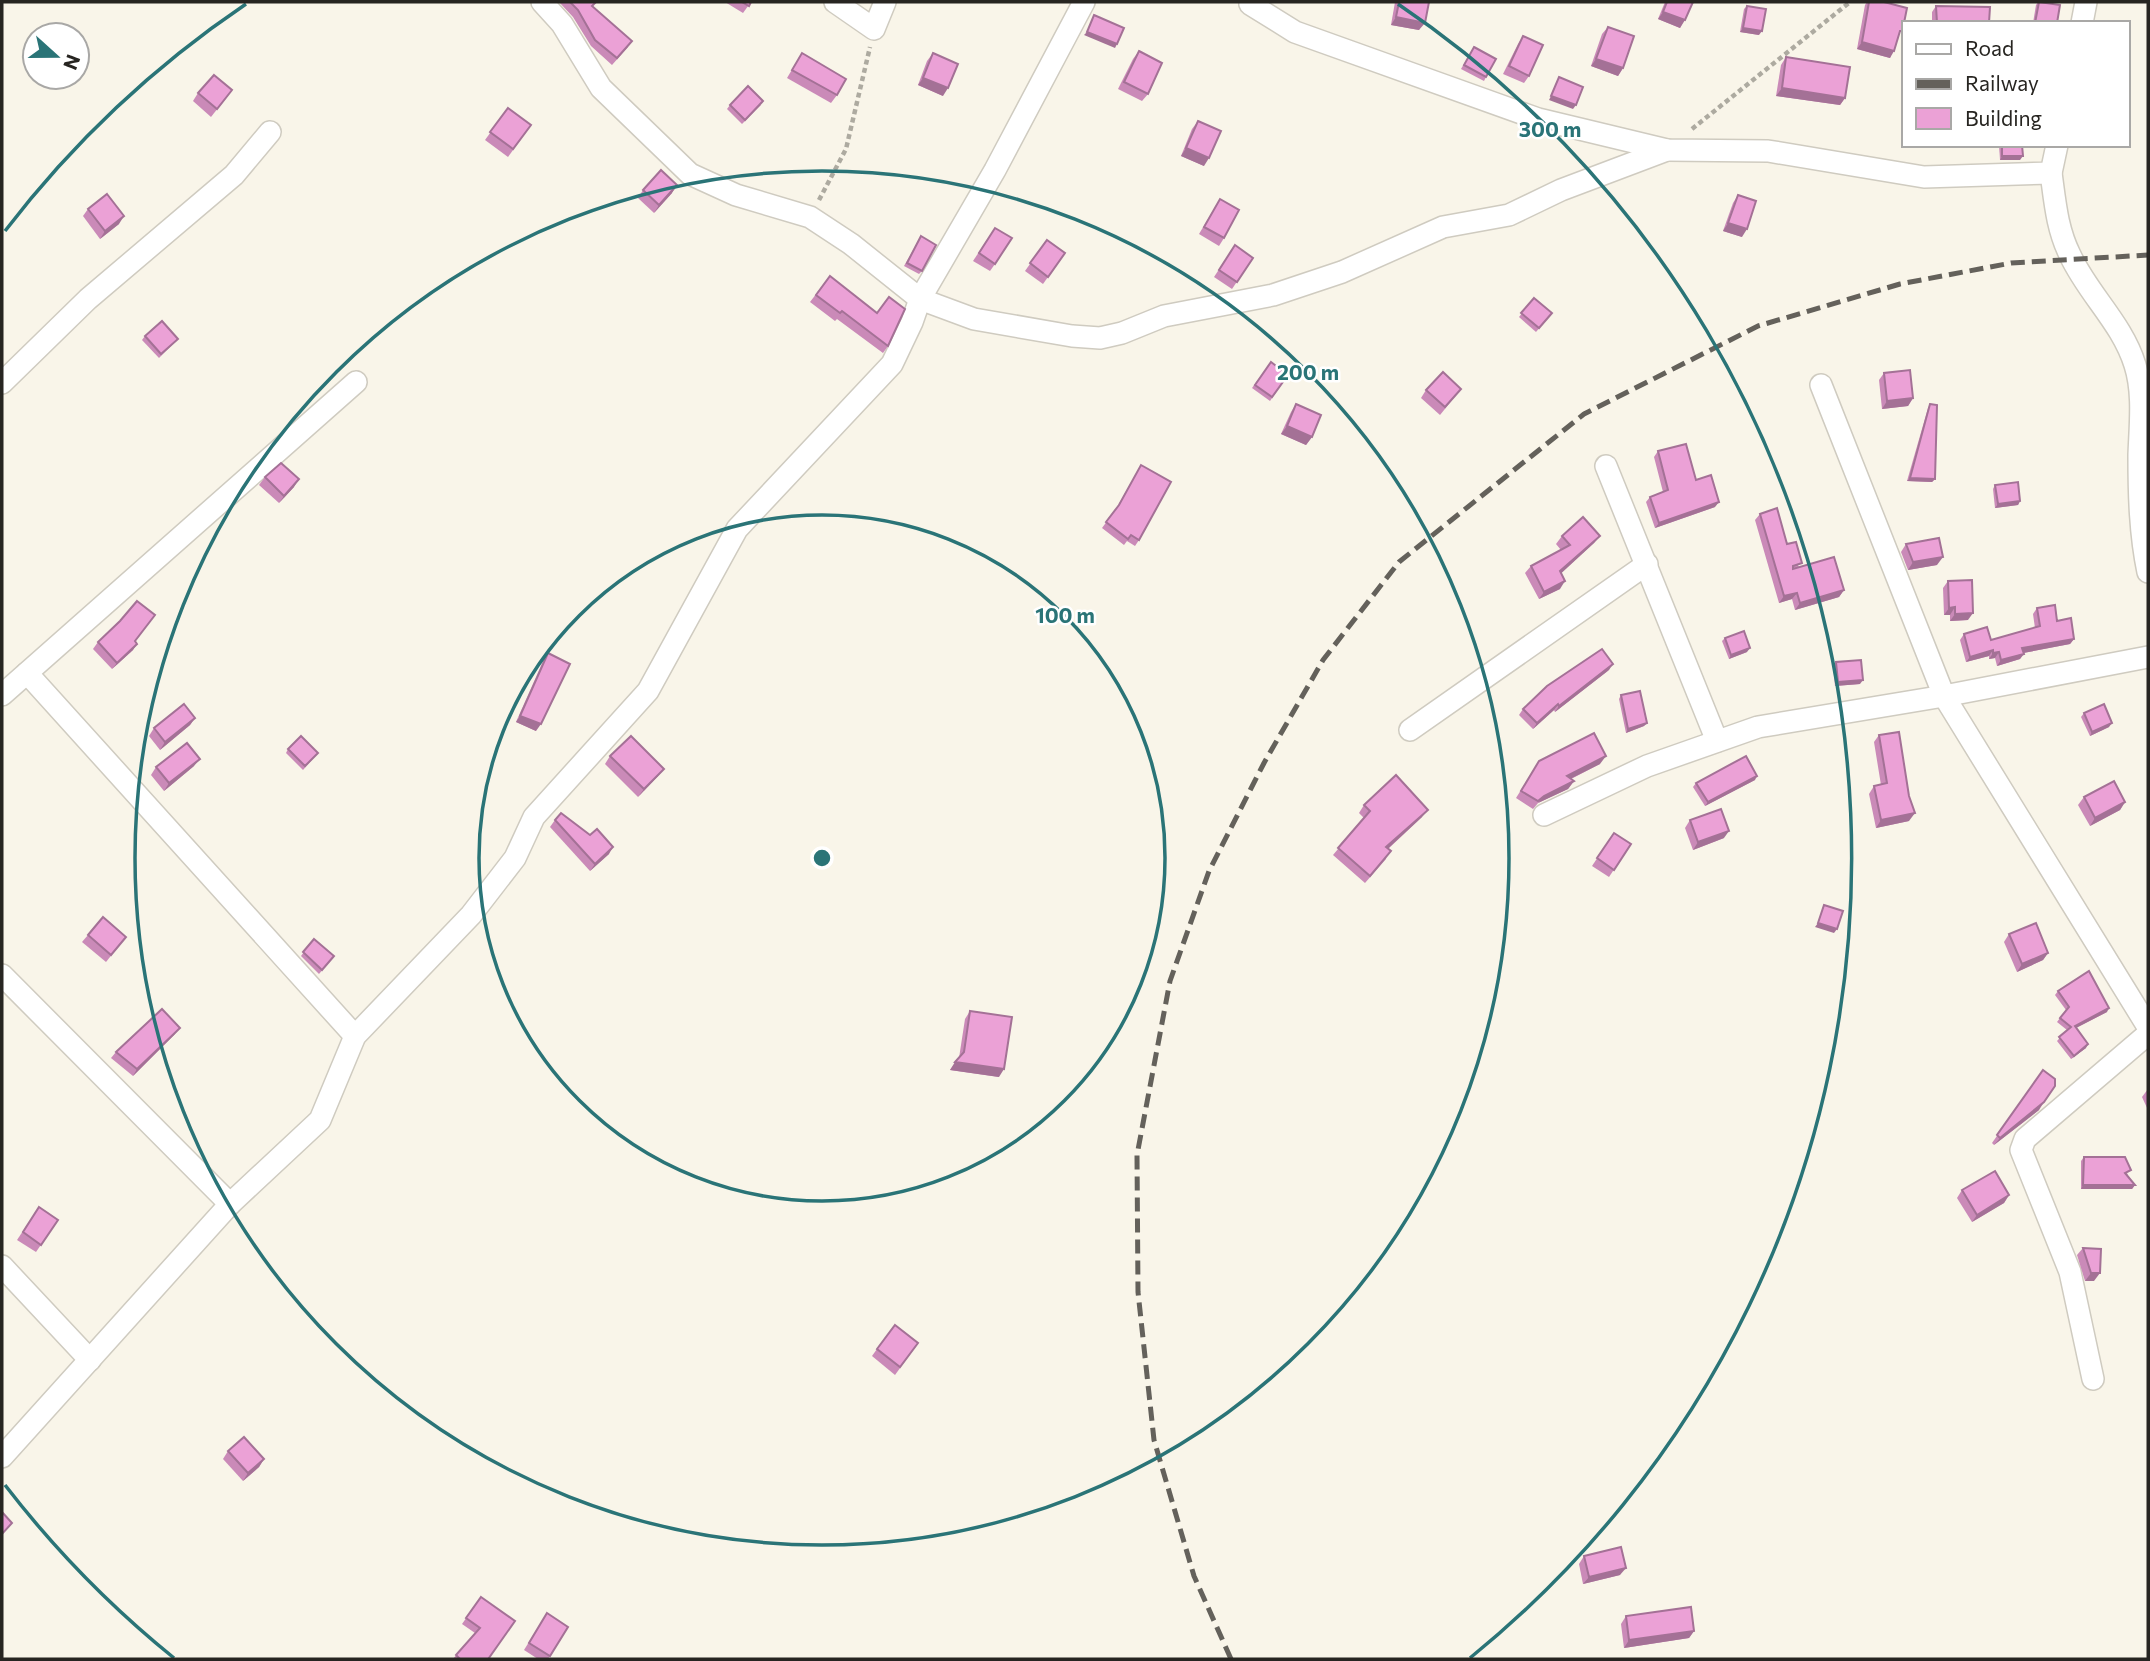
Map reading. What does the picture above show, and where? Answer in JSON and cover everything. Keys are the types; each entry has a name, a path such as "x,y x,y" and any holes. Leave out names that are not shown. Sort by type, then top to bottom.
{"street":[{"path":"542,2 562,24 601,88 690,174 736,195 810,217 851,244 920,299 974,319 1072,336 1100,338 1122,333 1164,316 1273,295 1331,276 1443,227 1509,215 1561,190 1667,149"},
{"path":"835,2 874,29 885,2"},
{"path":"2,1457 230,1204 320,1120 355,1036 471,915 515,858 534,817 648,691 737,529 892,364 920,299 995,170 1084,2"},
{"path":"1251,2 1250,4 1295,32 1538,119 1667,149 1768,151 1924,177 2011,172 2051,173"},
{"path":"2081,21 2086,2"},
{"path":"2,383 88,299 234,175 270,132"},
{"path":"2057,147 2051,173 2059,229 2071,258 2126,341 2136,368 2140,399 2142,543 2148,572"},
{"path":"2,695 356,382"},
{"path":"1821,385 1944,696 2148,1027"},
{"path":"1606,466 1717,741"},
{"path":"1410,730 1647,564"},
{"path":"1545,815 1647,766 1758,727 1944,696 2148,657"},
{"path":"27,673 355,1036"},
{"path":"2,975 230,1204"},
{"path":"2093,1379 2070,1272 2021,1150 2025,1139 2148,1034"},
{"path":"2,1266 90,1360"}],"path":[{"path":"1667,149 1850,2"},
{"path":"810,217 846,149 874,29"}],"building":[{"path":"570,2 596,2 592,6 632,41 617,58 595,40 578,10"},
{"path":"1399,2 1429,2 1425,23 1396,17"},
{"path":"1667,2 1693,2 1685,20 1663,12"},
{"path":"1869,2 1884,2 1907,8 1894,51 1862,42"},
{"path":"2039,2 2060,5 2057,21 2035,21"},
{"path":"1747,6 1766,9 1762,31 1743,28"},
{"path":"1936,6 1990,7 1989,21 1937,21"},
{"path":"1094,15 1124,28 1117,44 1087,32"},
{"path":"1608,27 1634,36 1623,68 1596,59"},
{"path":"1523,36 1543,45 1529,76 1509,66"},
{"path":"1474,47 1496,59 1486,77 1464,65"},
{"path":"1139,51 1162,63 1148,94 1124,82"},
{"path":"802,53 846,79 837,95 792,70"},
{"path":"933,53 958,64 948,88 923,78"},
{"path":"1786,57 1850,67 1845,98 1782,88"},
{"path":"214,75 232,90 217,109 198,93"},
{"path":"1559,77 1583,87 1576,105 1551,96"},
{"path":"748,86 763,101 745,120 730,105"},
{"path":"508,108 531,125 513,149 490,132"},
{"path":"1198,121 1221,131 1209,158 1186,148"},
{"path":"2002,147 2022,147 2023,156 2002,156"},
{"path":"661,170 677,185 659,205 643,190"},
{"path":"107,194 124,216 105,231 88,209"},
{"path":"1738,195 1756,201 1747,229 1728,223"},
{"path":"1220,199 1239,210 1224,238 1204,227"},
{"path":"995,228 1012,238 995,264 979,253"},
{"path":"921,236 936,245 922,271 907,263"},
{"path":"1047,240 1065,253 1048,277 1030,263"},
{"path":"1235,245 1253,258 1237,282 1219,270"},
{"path":"830,276 877,313 889,297 905,309 888,346 816,295"},
{"path":"1534,298 1552,313 1539,328 1521,313"},
{"path":"162,321 178,339 161,354 145,336"},
{"path":"1271,362 1288,375 1272,397 1255,385"},
{"path":"1910,370 1913,398 1887,401 1884,373"},
{"path":"1443,372 1461,389 1445,407 1426,390"},
{"path":"1296,404 1321,415 1312,437 1287,426"},
{"path":"1930,404 1937,405 1935,479 1910,478"},
{"path":"1686,444 1696,480 1711,475 1719,502 1659,523 1650,497 1668,490 1658,451"},
{"path":"281,463 299,479 284,496 265,477"},
{"path":"1141,465 1171,482 1139,540 1131,535 1128,539 1106,522 1119,505"},
{"path":"2018,482 2020,501 1998,504 1995,485"},
{"path":"1777,508 1787,544 1796,542 1802,563 1793,566 1793,569 1834,557 1844,590 1800,603 1797,593 1784,596 1760,514"},
{"path":"1583,517 1600,536 1560,571 1565,581 1544,592 1531,566 1570,545 1562,536"},
{"path":"1939,538 1943,557 1913,562 1906,544"},
{"path":"1972,580 1973,613 1955,614 1955,607 1949,608 1948,581"},
{"path":"137,601 155,615 135,641 137,644 117,663 98,642"},
{"path":"2055,605 2057,621 2071,618 2074,639 2022,648 2024,654 2001,660 1999,652 1993,653 1993,650 1970,657 1964,634 1987,627 1991,640 2040,626 2037,608"},
{"path":"1744,631 1750,648 1731,655 1725,638"},
{"path":"1602,649 1613,664 1559,706 1558,704 1537,723 1523,709 1547,686"},
{"path":"548,653 570,664 541,724 520,716"},
{"path":"1861,660 1863,680 1838,682 1836,662"},
{"path":"1640,691 1647,723 1628,729 1621,695"},
{"path":"184,704 195,718 165,742 154,728"},
{"path":"2104,704 2112,723 2092,732 2084,713"},
{"path":"1899,732 1909,796 1915,813 1881,820 1874,786 1887,783 1879,735"},
{"path":"1594,733 1606,756 1567,776 1574,781 1538,801 1521,791 1539,761"},
{"path":"301,736 318,753 305,766 288,749"},
{"path":"631,736 664,769 644,789 610,756"},
{"path":"187,743 200,759 169,783 156,767"},
{"path":"1746,756 1757,776 1708,802 1696,783"},
{"path":"1396,775 1428,810 1386,847 1391,851 1370,876 1338,848 1370,811 1364,805"},
{"path":"2114,781 2125,802 2095,818 2084,797"},
{"path":"1721,809 1729,831 1698,842 1690,820"},
{"path":"561,813 590,835 597,829 613,847 595,864 555,820"},
{"path":"1614,833 1631,844 1614,870 1597,858"},
{"path":"1824,905 1843,911 1837,929 1818,923"},
{"path":"103,917 126,937 111,955 88,935"},
{"path":"2036,923 2048,953 2022,964 2009,934"},
{"path":"314,939 334,956 322,970 303,952"},
{"path":"2089,971 2109,1008 2075,1026 2088,1044 2074,1056 2059,1037 2071,1027 2060,1018 2069,1007 2058,991"},
{"path":"162,1009 180,1028 137,1069 116,1052"},
{"path":"970,1011 1012,1017 1004,1069 955,1062 964,1052"},
{"path":"2043,1070 2055,1079 2055,1086 2044,1102 2000,1138 1997,1135"},
{"path":"2084,1157 2125,1157 2131,1170 2125,1173 2135,1185 2083,1185"},
{"path":"1995,1171 2009,1195 1977,1215 1962,1190"},
{"path":"39,1207 58,1220 41,1245 23,1232"},
{"path":"2083,1248 2101,1249 2100,1273 2091,1273"},
{"path":"895,1325 918,1343 900,1367 877,1349"},
{"path":"244,1437 264,1459 248,1473 228,1451"},
{"path":"2,1512 12,1523 2,1534"},
{"path":"1621,1547 1626,1568 1589,1577 1584,1556"},
{"path":"481,1597 515,1621 490,1659 460,1659 456,1655 480,1628 466,1618"},
{"path":"1691,1607 1694,1631 1629,1640 1626,1616"},
{"path":"547,1613 568,1627 550,1656 529,1643"}],"railway":[{"path":"1231,1659 1194,1576 1154,1440 1138,1292 1137,1155 1170,981 1209,871 1264,763 1323,660 1399,562 1584,414 1758,326 1900,284 2011,263 2148,255"}]}
